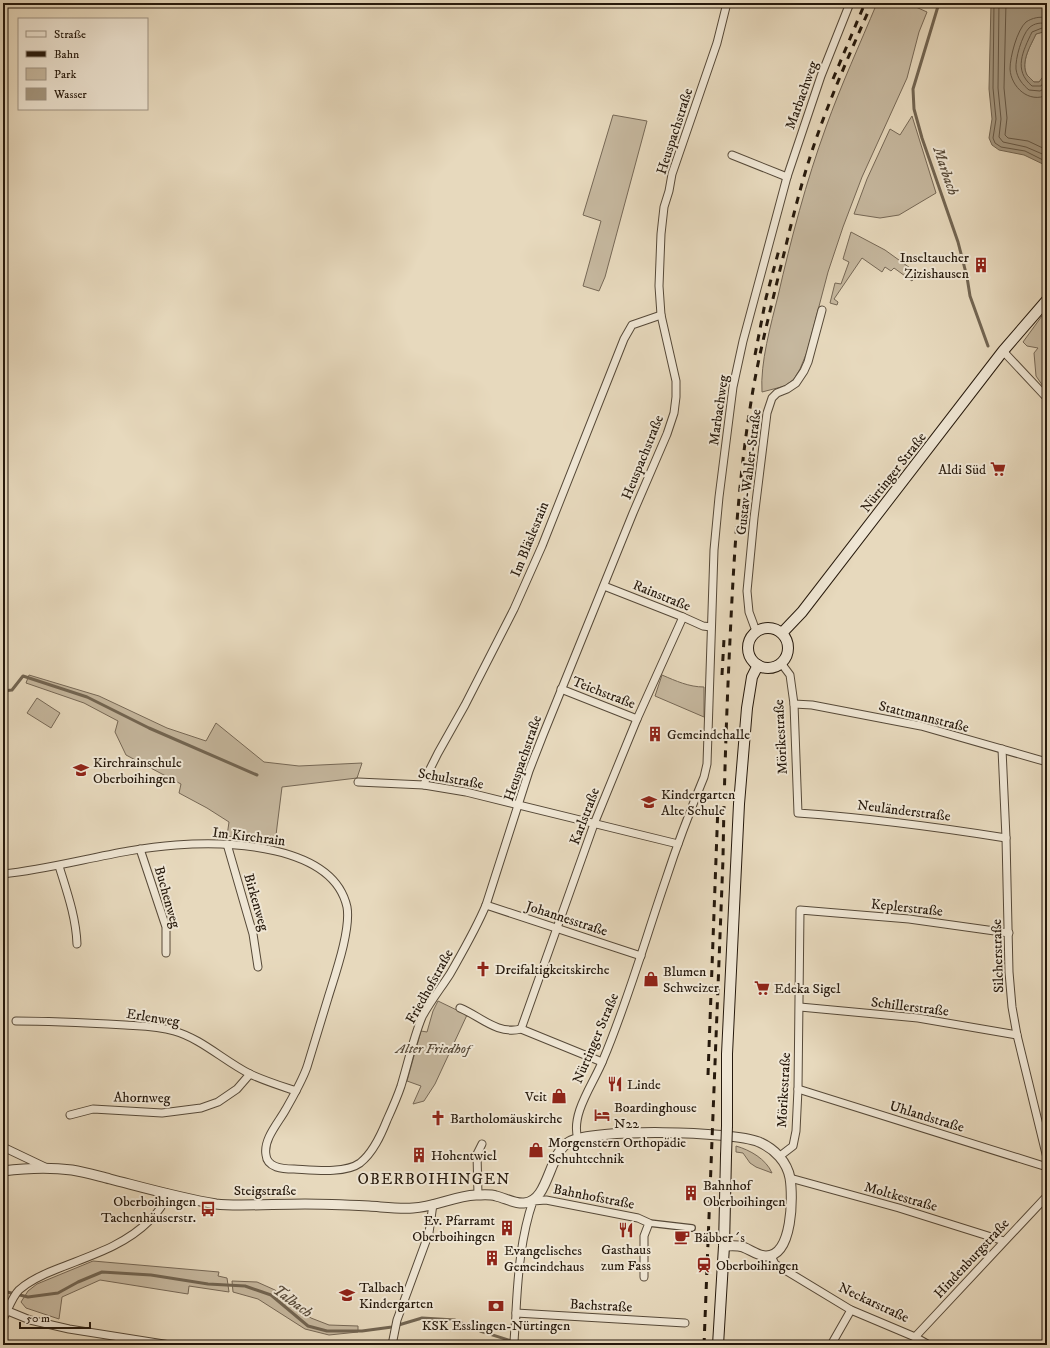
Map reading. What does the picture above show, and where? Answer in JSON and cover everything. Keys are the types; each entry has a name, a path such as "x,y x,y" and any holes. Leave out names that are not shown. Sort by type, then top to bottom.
{"main road":[{"name":"Nürtinger Straße","path":"782,633 802,612 1003,352 1047,300"},
{"path":"763,628 770,628 778,630 782,633 788,646 786,656 781,663 770,668 763,667 758,665 750,657 747,649 750,638 756,631 763,628"},
{"path":"718,1345 724,1246 727,1054 739,804 747,708 752,677 758,665"}],"street":[{"name":"Heuspachstraße","path":"486,905 530,771 561,689 667,434 674,413 676,382 661,315 659,286 661,234 664,207 672,174 717,43 727,3"},
{"name":"Marbachweg","path":"682,834 704,777 707,764 714,550 733,387 745,333 786,177 821,76 850,3"},
{"path":"732,155 786,177"},
{"name":"Gustav-Wahler-Straße","path":"756,631 749,612 748,591 754,518 767,413 772,398 777,393 796,383 804,371 808,362 822,310"},
{"name":"Im Bläslesrain","path":"424,785 438,753 465,705 514,609 542,546 624,338 632,325 661,315"},
{"path":"1003,352 1047,398"},
{"name":"Rainstraße","path":"604,586 703,626 711,627"},
{"name":"Karlstraße","path":"521,1029 594,824 637,719 683,617"},
{"name":"Mörikestraße","path":"781,663 790,675 794,704 798,813"},
{"name":"Teichstraße","path":"561,689 637,719"},
{"name":"Stattmannstraße","path":"794,704 812,705 921,726 1047,762"},
{"name":"Silcherstraße","path":"1002,750 1009,933 1009,972 1012,1007 1017,1035 1047,1158"},
{"name":"Schulstraße","path":"358,782 424,785 466,792 678,844"},
{"name":"Neuländerstraße","path":"798,813 853,817 934,826 1006,838"},
{"name":"Nürtinger Straße","path":"578,1139 576,1132 577,1116 621,1018 682,834"},
{"name":"Im Kirchrain","path":"3,874 59,866 96,857 140,849 175,845 227,844 290,854 306,861 322,871 334,882 342,895 347,908 348,924 345,939 306,1069 296,1091 271,1134 265,1148 266,1158"},
{"name":"Birkenweg","path":"227,844 253,934 258,967"},
{"name":"Buchenweg","path":"140,849 166,927 166,953"},
{"path":"59,866 72,905 77,930 77,944"},
{"name":"Johannesstraße","path":"486,905 641,956"},
{"name":"Friedhofstraße","path":"266,1158 270,1164 277,1167 290,1169 340,1170 352,1168 362,1162 383,1130 400,1090 422,1017 466,946 486,905"},
{"name":"Mörikestraße","path":"780,1156 793,1146 796,1131 800,1007 800,910"},
{"name":"Keplerstraße","path":"800,910 909,919 1009,933"},
{"name":"Schillerstraße","path":"800,1007 918,1018 1017,1035"},
{"path":"460,1008 470,1012 488,1024 512,1031 521,1029 602,1062"},
{"name":"Erlenweg","path":"16,1021 93,1023 151,1027 173,1031 190,1037 250,1074 296,1091"},
{"name":"Ahornweg","path":"70,1115 94,1109 162,1113 201,1108 218,1102 237,1089 250,1074"},
{"name":"Uhlandstraße","path":"798,1089 1047,1167"},
{"path":"514,1345 518,1276 529,1211 533,1201 540,1194 556,1157 562,1147 569,1142 578,1139 607,1135 656,1133 732,1136 759,1142 770,1148 780,1156 786,1166 790,1178 791,1197 788,1232 780,1249 771,1256 759,1255 741,1246 724,1246"},
{"path":"478,1195 477,1154 482,1144"},
{"name":"Steigstraße","path":"3,1147 45,1167 74,1170 218,1204 356,1205 412,1208 478,1195 494,1195 520,1203 533,1201"},
{"path":"3,1170 45,1167"},
{"name":"Moltkestraße","path":"790,1178 899,1208 1004,1241"},
{"path":"3,1319 6,1310 18,1291 25,1285 40,1276 122,1242 135,1234 159,1212 165,1202 167,1193"},
{"name":"Hindenburgstraße","path":"915,1337 1047,1196"},
{"name":"Bahnhofstraße","path":"533,1201 546,1200 638,1218 649,1223 692,1228"},
{"path":"392,1345 397,1320 429,1233 433,1204"},
{"name":"Bahnhofstraße","path":"644,1277 644,1236 649,1223"},
{"name":"Neckarstraße","path":"771,1256 775,1264 851,1310 915,1337 929,1345"},
{"path":"6,1310 30,1320 69,1329 170,1345"},
{"path":"831,1345 851,1310"},
{"name":"Bachstraße","path":"516,1313 685,1323"}],"green space":[{"path":"877,3 907,3 927,12 919,32 907,78 862,177 843,227 828,272 807,352 800,369 794,379 785,386 762,392 763,369 767,344 788,253 805,190 832,111"},
{"path":"1043,32 1046,42 1047,69 1039,82 1034,82 1027,75 1025,70 1025,59 1036,34"},
{"path":"613,115 647,121 605,277 599,291 583,286 601,221 583,215"},
{"path":"912,116 936,193 899,215 880,218 854,214 867,179 890,129 900,135"},
{"path":"851,232 885,250 917,273 912,281 894,268 891,271 885,267 882,272 862,258 834,299 838,302 837,305 830,303 835,283 841,284 849,262 843,259"},
{"path":"1047,309 1047,392 1036,376 1034,353 1038,348 1027,346 1023,342"},
{"path":"29,675 99,696 167,728 206,741 216,723 264,762 299,766 362,763 357,778 282,787 275,843 227,836 229,822 179,793 181,784 126,755 115,732 118,721 84,703 26,683"},
{"path":"662,675 688,685 704,687 704,717 655,696"},
{"path":"37,698 60,713 51,728 27,713"},
{"name":"Alter Friedhof","path":"438,1001 467,1015 435,1084 424,1101 413,1104 421,1086 407,1081 421,1031 427,1032 433,1011"},
{"path":"736,1146 747,1150 762,1159 772,1173 750,1163 743,1153 736,1152"},
{"path":"93,1261 219,1272 218,1276 227,1278 229,1292 189,1286 188,1294 100,1280 62,1297 59,1319 26,1308 21,1302 28,1291 37,1284"},
{"path":"232,1281 257,1282 275,1290 311,1318 329,1325 358,1326 358,1332 329,1335 305,1329 258,1299 233,1292"}],"water":[{"path":"991,3 1047,3 1047,46 1043,32 1036,34 1025,59 1025,70 1027,75 1034,82 1039,82 1045,74 1047,66 1047,166 1024,155 999,150 992,145 989,138 992,119 989,89"}],"waterway":[{"name":"Marbach","path":"939,3 913,89 914,109 922,138 958,242 970,296 988,346"},
{"path":"3,691 12,690 23,676 87,697 149,728 257,775"},
{"name":"Talbach","path":"3,1291 28,1297 58,1293 78,1282 102,1272 151,1275 208,1284 245,1286 271,1295 308,1326 327,1331 362,1331 392,1327 422,1318 455,1320 480,1331 524,1345"}],"railway":[{"path":"833,79 865,3"},
{"path":"704,1345 723,859 729,661 736,531 746,434 753,387 762,344 792,220 806,170 832,97 872,3"},
{"path":"755,355 766,298 780,246"},
{"path":"722,675 724,639"},
{"path":"708,1075 718,805"}],"place":[{"name":"Inseltaucher Zizishausen","path":"981,265"},
{"name":"Aldi Süd","path":"998,469"},
{"name":"Gemeindehalle","path":"655,734"},
{"name":"Kirchrainschule Oberboihingen","path":"81,770"},
{"name":"Kindergarten Alte Schule","path":"649,802"},
{"name":"Dreifaltigkeitskirche","path":"483,969"},
{"name":"Blumen Schweizer","path":"651,979"},
{"name":"Edeka Sigel","path":"762,988"},
{"name":"Linde","path":"615,1084"},
{"name":"Veit","path":"559,1096"},
{"name":"Boardinghouse N22","path":"602,1115"},
{"name":"Bartholomäuskirche","path":"438,1118"},
{"name":"Morgenstern Orthopädie Schuhtechnik","path":"536,1150"},
{"name":"Hohentwiel","path":"419,1155"},
{"name":"Bahnhof Oberboihingen","path":"691,1193"},
{"name":"Oberboihingen Tachenhäuserstr.","path":"208,1209"},
{"name":"Ev. Pfarramt Oberboihingen","path":"507,1228"},
{"name":"Gasthaus zum Fass","path":"626,1230"},
{"name":"Bäbber´s","path":"682,1237"},
{"name":"Evangelisches Gemeindehaus","path":"492,1258"},
{"name":"Oberboihingen","path":"704,1265"},
{"name":"Talbach Kindergarten","path":"347,1295"},
{"name":"KSK Esslingen-Nürtingen","path":"496,1306"}],"district":[{"name":"OBERBOIHINGEN","path":"434,1178"}]}
